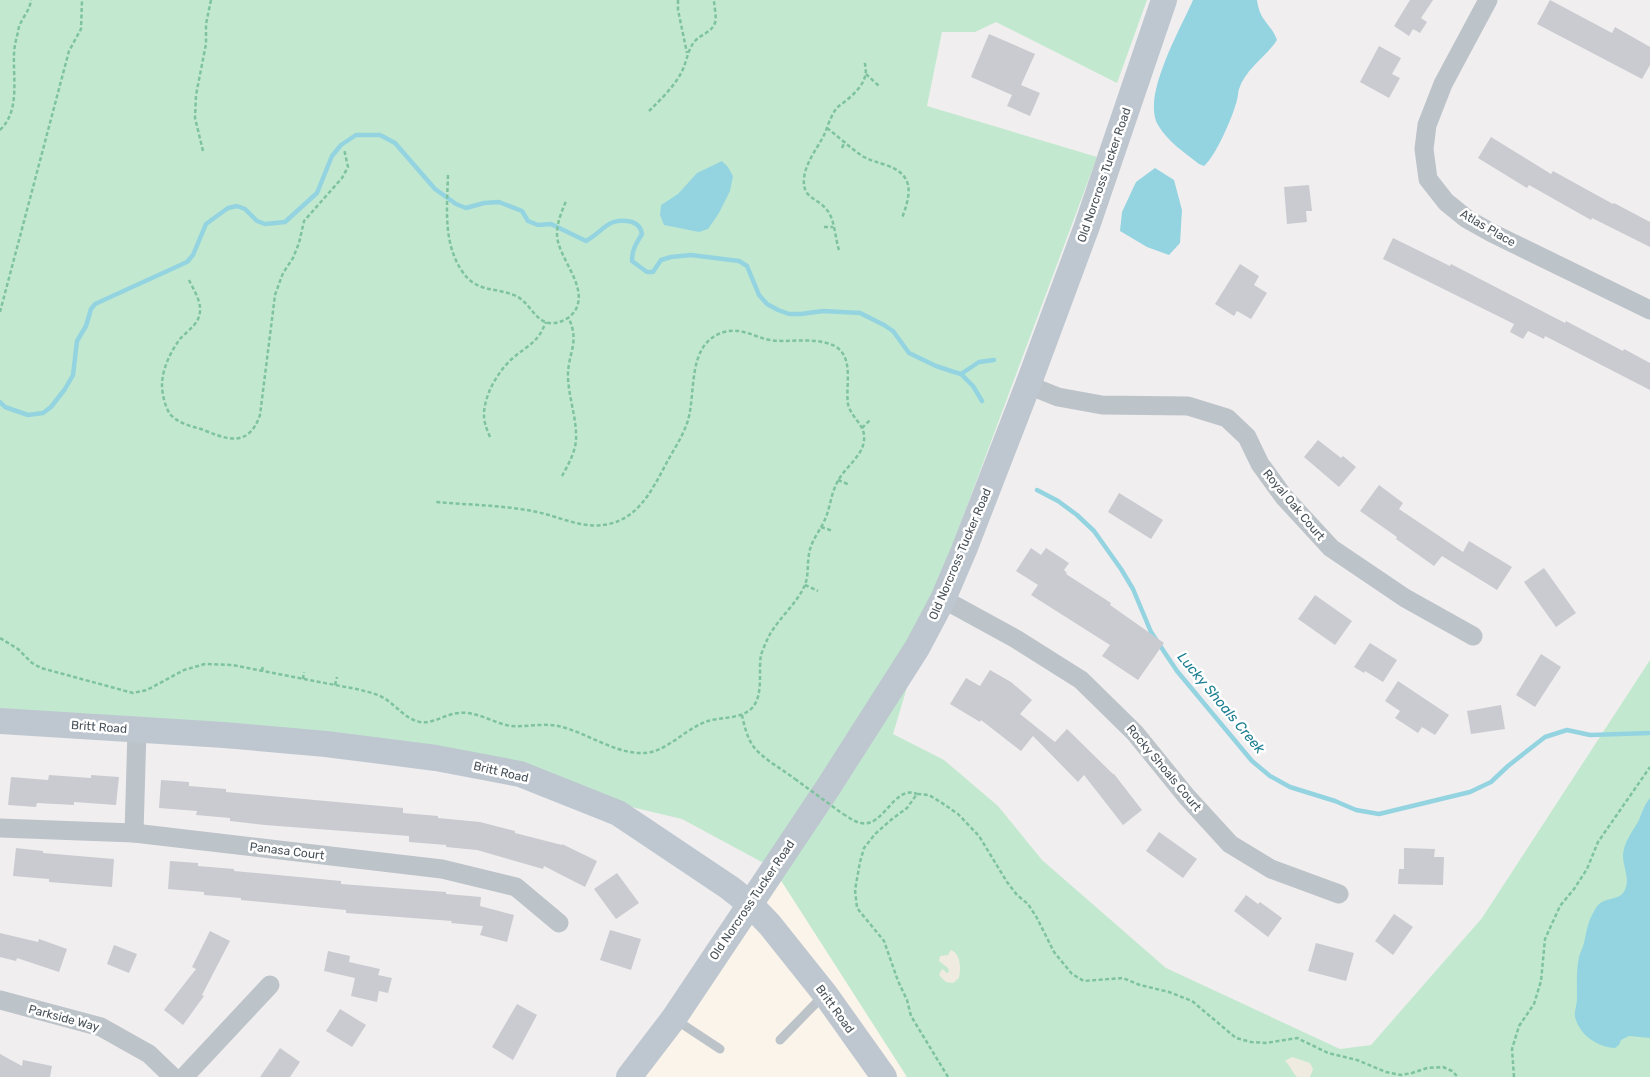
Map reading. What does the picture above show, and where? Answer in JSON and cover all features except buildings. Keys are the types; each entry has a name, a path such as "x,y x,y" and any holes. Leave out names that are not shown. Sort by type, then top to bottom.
{"street":[{"name":"Old Norcross Tucker Road","path":"629,1077 674,1018 834,778 912,657 943,599 1028,386 1087,226 1164,0"},
{"name":"Atlas Place","path":"1488,0 1443,84 1427,125 1424,149 1428,179 1446,202 1467,219 1650,310"},
{"name":"Royal Oak Court","path":"1028,386 1058,397 1102,405 1188,406 1227,418 1247,438 1260,464 1284,497 1331,548 1405,598 1473,636"},
{"name":"Rocky Shoals Court","path":"943,599 1016,639 1081,680 1135,733 1187,798 1230,844 1271,869 1339,894"},
{"name":"Britt Road","path":"0,721 224,735 326,744 436,758 520,774 618,812 730,888 750,904 770,925 825,994 884,1077"},
{"path":"134,833 137,730"},
{"name":"Panasa Court","path":"0,828 134,833 442,869 516,887 559,923"},
{"path":"184,1077 270,985"},
{"name":"Parkside Way","path":"0,1000 100,1027 149,1054 173,1077"}],"lane":[{"path":"780,1040 825,994"},
{"path":"674,1018 720,1049"}],"path":[{"path":"0,130 6,124 14,100 14,54 18,26 30,7 31,0"},
{"path":"0,312 69,51 81,29 82,0"},
{"path":"203,151 195,118 196,95 206,44 206,24 211,0"},
{"path":"678,0 678,10 688,54"},
{"path":"649,111 673,85 683,70 695,41 708,32 714,24 716,16 714,0"},
{"path":"838,250 832,220 826,210 808,196 804,189 804,178 807,166 837,107 860,87 867,69 864,60"},
{"path":"866,74 879,86"},
{"path":"827,128 863,156 901,173 906,179 910,191 909,202 902,218"},
{"path":"842,148 845,141"},
{"path":"189,280 201,306 200,315 196,324 178,343 168,360 162,385 169,412 174,418 183,423 226,439 243,437 257,424 260,415 275,295 282,273 293,258 304,221 342,178 348,167 344,149"},
{"path":"448,176 448,235 455,258 467,278 479,286 515,296 522,300 539,319 546,322 558,323 568,317 576,309 578,301 578,291 557,235 558,221 566,201"},
{"path":"824,227 833,227"},
{"path":"562,476 571,459 576,441 575,420 569,396 568,378 568,366 574,345 574,334 568,317"},
{"path":"490,437 485,426 484,414 492,385 513,358 538,338 546,322"},
{"path":"0,638 18,649 32,663 41,668 133,693 147,690 184,670 205,664 232,665 361,690 382,696 408,718 418,722 429,722 458,713 473,713 492,721 513,726 556,725 611,746 638,753 649,753 669,745 704,722 742,715 752,708 757,699 762,654 768,637 805,585 813,540 824,522 835,486 862,449 865,437 862,428 848,405 846,358 841,350 830,344 803,339 770,340 742,330 727,331 713,337 704,347 696,363 686,426 645,501 629,516 611,524 592,526 538,512 436,502"},
{"path":"862,428 870,420"},
{"path":"838,480 850,485"},
{"path":"821,527 833,532"},
{"path":"805,585 818,591"},
{"path":"262,671 263,665"},
{"path":"303,679 304,672"},
{"path":"336,685 337,678"},
{"path":"742,715 746,732 753,746 761,754 854,821 862,824 871,823 880,817 900,796 913,792 929,795 958,814 978,836 1017,895 1028,904 1054,952 1072,974 1084,981 1123,978 1140,985 1169,992 1192,1001 1236,1038 1250,1042 1266,1043 1297,1038 1328,1053 1358,1060 1386,1072 1401,1075 1426,1068 1443,1067 1458,1077"},
{"path":"1514,1077 1512,1049 1519,1026 1534,1004 1541,981 1545,939 1560,906 1587,869 1602,836 1650,766"},
{"path":"917,794 908,808 892,818 875,834 864,848 855,890 857,908 884,941 907,1000 911,1016 948,1077"}],"shaded area":[{"path":"773,867 907,1077 633,1077"}],"green space":[{"path":"0,0 1147,0 1117,83 996,22 975,32 942,32 927,106 1097,157 938,584 893,734 944,760 998,806 1042,860 1166,968 1340,1049 1371,1045 1482,918 1650,660 1650,1077 907,1077 773,868 682,819 543,786 273,729 0,730"}],"sand":[{"path":"951,950 957,955 960,966 959,978 953,983 946,982 939,975 942,969 947,973 949,972 948,968 939,961 940,956 948,955"},
{"path":"1292,1057 1310,1063 1313,1069 1310,1077 1297,1077 1285,1061"}],"water":[{"path":"1193,0 1257,0 1260,13 1277,40 1246,75 1239,89 1228,125 1214,154 1204,166 1182,151 1166,136 1158,125 1154,113 1158,81 1172,44"},
{"path":"722,161 733,176 730,191 719,213 708,229 699,232 664,225 660,215 661,205 678,194 697,173"},
{"path":"1155,168 1174,180 1182,210 1180,243 1169,255 1147,247 1120,231 1122,212 1136,182"},
{"path":"1650,798 1650,1038 1629,1036 1621,1040 1615,1048 1596,1043 1585,1035 1577,1024 1575,1012 1578,962 1588,924 1597,907 1600,903 1622,894 1626,887 1627,879 1623,860 1624,847"}],"waterway":[{"name":"Lucky Shoals Creek","path":"0,402 5,407 28,415 43,413 51,407 73,375 77,341 86,326 91,309 95,304 187,262 193,255 206,224 228,208 237,206 245,209 257,221 265,224 285,222 317,193 332,156 341,145 356,135 380,135 395,143 435,189 456,204 466,208 484,203 499,202 522,211 528,221 538,225 551,224 586,241 612,223 617,221 632,222 639,227 642,234 636,244 632,261 647,272 653,272 661,260 671,257 691,255 739,261 747,266 759,295 767,304 789,314 823,311 860,313 893,331 909,353 936,366 961,374 973,386 982,401"},
{"path":"961,374 979,362 994,360"},
{"name":"Lucky Shoals Creek","path":"1037,490 1058,501 1094,531 1133,589 1151,632 1177,671 1252,761 1270,776 1290,787 1335,801 1356,810 1379,814 1470,792 1491,782 1545,737 1567,730 1590,735 1650,733"}]}
